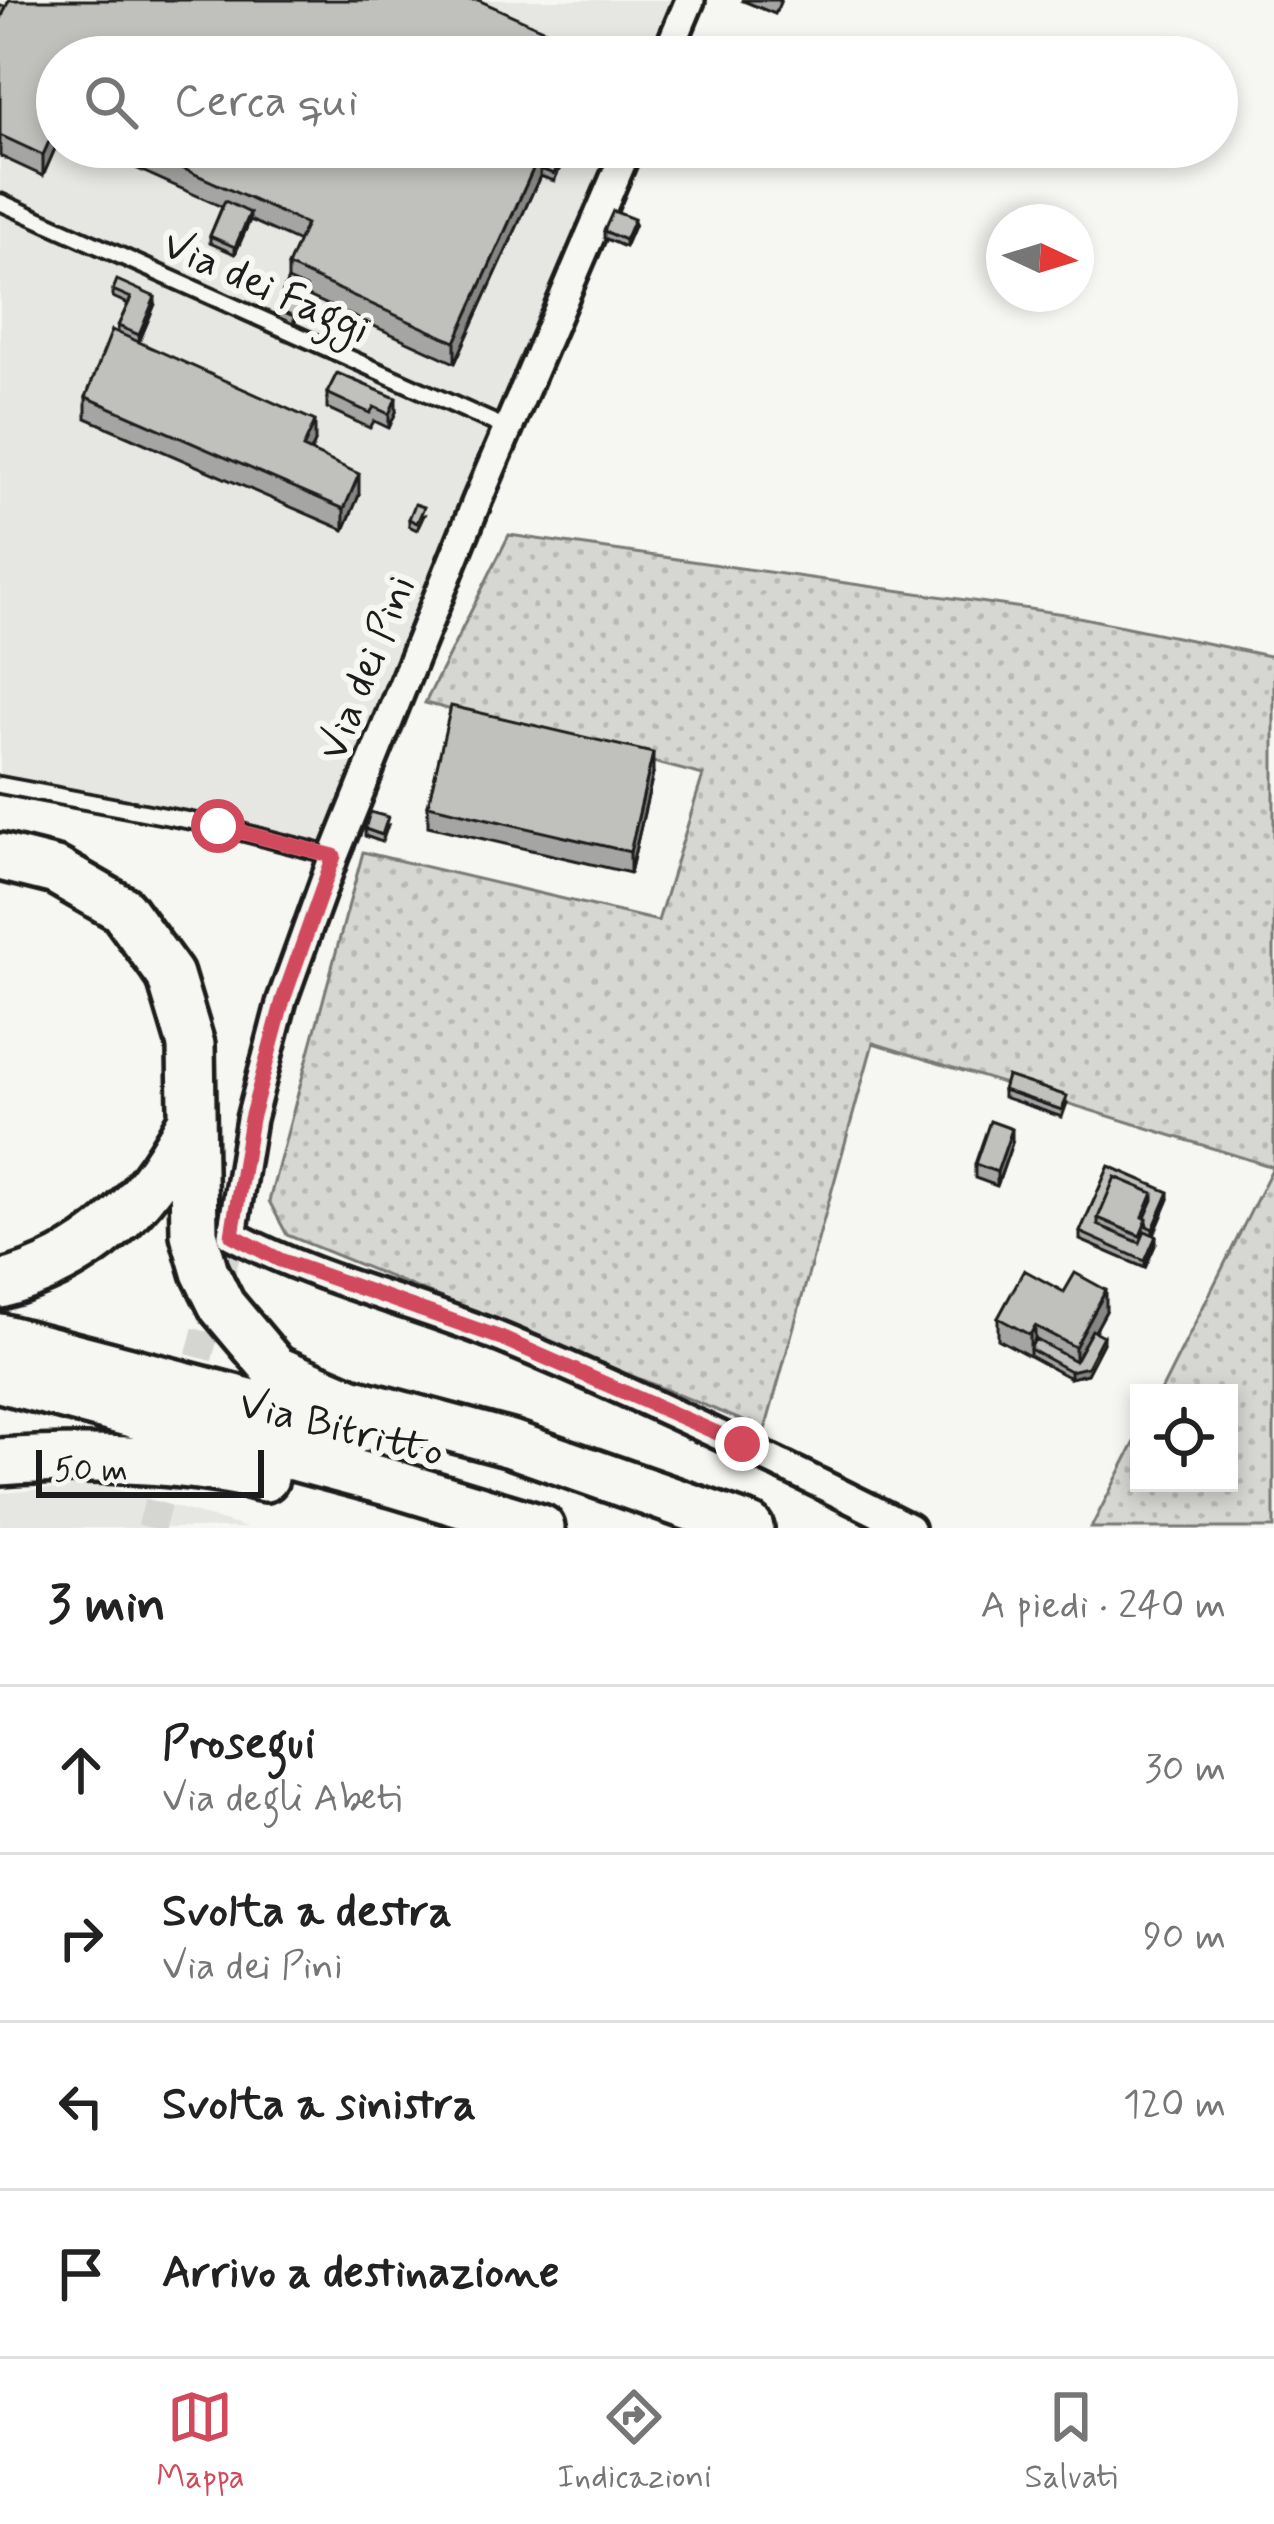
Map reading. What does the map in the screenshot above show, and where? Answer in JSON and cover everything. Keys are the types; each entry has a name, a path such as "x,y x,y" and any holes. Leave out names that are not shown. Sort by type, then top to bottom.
{"highway":[{"path":"0,857 56,872 122,909 170,974 191,1045 194,1234 222,1306 275,1369 350,1401 511,1444 750,1528"},
{"path":"0,1285 34,1276 76,1255 122,1221 162,1174 192,1118"},
{"name":"Via Bitritto","path":"0,1337 436,1450 574,1490 680,1528"},
{"name":"Via Bitritto","path":"0,1379 395,1484 541,1528"},
{"path":"0,1462 129,1460 224,1469 450,1528"}],"street":[{"path":"675,36 690,0"},
{"name":"Via dei Pini","path":"619,168 334,856 277,1020 251,1119 232,1235 280,1260 501,1338 742,1444 909,1528"}],"lane":[{"name":"Via dei Faggi","path":"0,202 508,429"},
{"path":"0,785 218,826 334,856"}],"shaded area":[{"path":"0,0 691,0 676,36 36,36 36,168 621,168 334,856 0,789"},
{"path":"509,535 1064,614 1274,657 1274,1528 1091,1528 1130,1452 1130,1492 1238,1492 1238,1384 1164,1384 1273,1167 873,1043 765,1430 287,1235 269,1201 363,852 658,921 703,775 425,703"},
{"path":"101,1485 247,1528 0,1528 0,1493"}],"building":[{"path":"9,0 478,0 558,36 36,36 36,152 0,135 0,21"},
{"path":"182,168 534,168 455,342 288,266 306,224"},
{"path":"225,201 250,213 235,247 210,236"},
{"path":"613,211 634,219 625,240 604,231"},
{"path":"117,280 155,297 139,335 118,326 131,298 113,290"},
{"path":"288,280 306,288 294,316 276,309"},
{"path":"112,330 315,421 303,448 359,474 344,509 86,397"},
{"path":"337,373 396,398 389,414 374,407 370,413 327,393"},
{"path":"415,504 424,507 417,523 409,519"},
{"path":"451,706 653,753 630,852 428,805"},
{"path":"370,812 388,817 382,835 365,829"},
{"path":"1007,1076 1067,1096 1062,1110 1003,1090"},
{"path":"990,1121 1012,1129 997,1172 975,1164"},
{"path":"1109,1166 1169,1192 1153,1229 1145,1218 1153,1193 1115,1177 1098,1218 1098,1225 1140,1243 1145,1231 1156,1236 1145,1261 1080,1232"},
{"path":"1115,1177 1153,1193 1140,1236 1098,1218"},
{"path":"1024,1270 1064,1292 1075,1273 1106,1290 1075,1347 1035,1326 1030,1335 998,1318"},
{"path":"1092,1330 1103,1336 1087,1367 1070,1371 1030,1349 1035,1339 1075,1361"}],"tunnel":[{"path":"188,1397 232,1235"},
{"path":"151,1528 172,1451"}],"route":[{"path":"218,826 334,856 283,1000 251,1119 232,1235 280,1260 501,1338 742,1444"}]}
